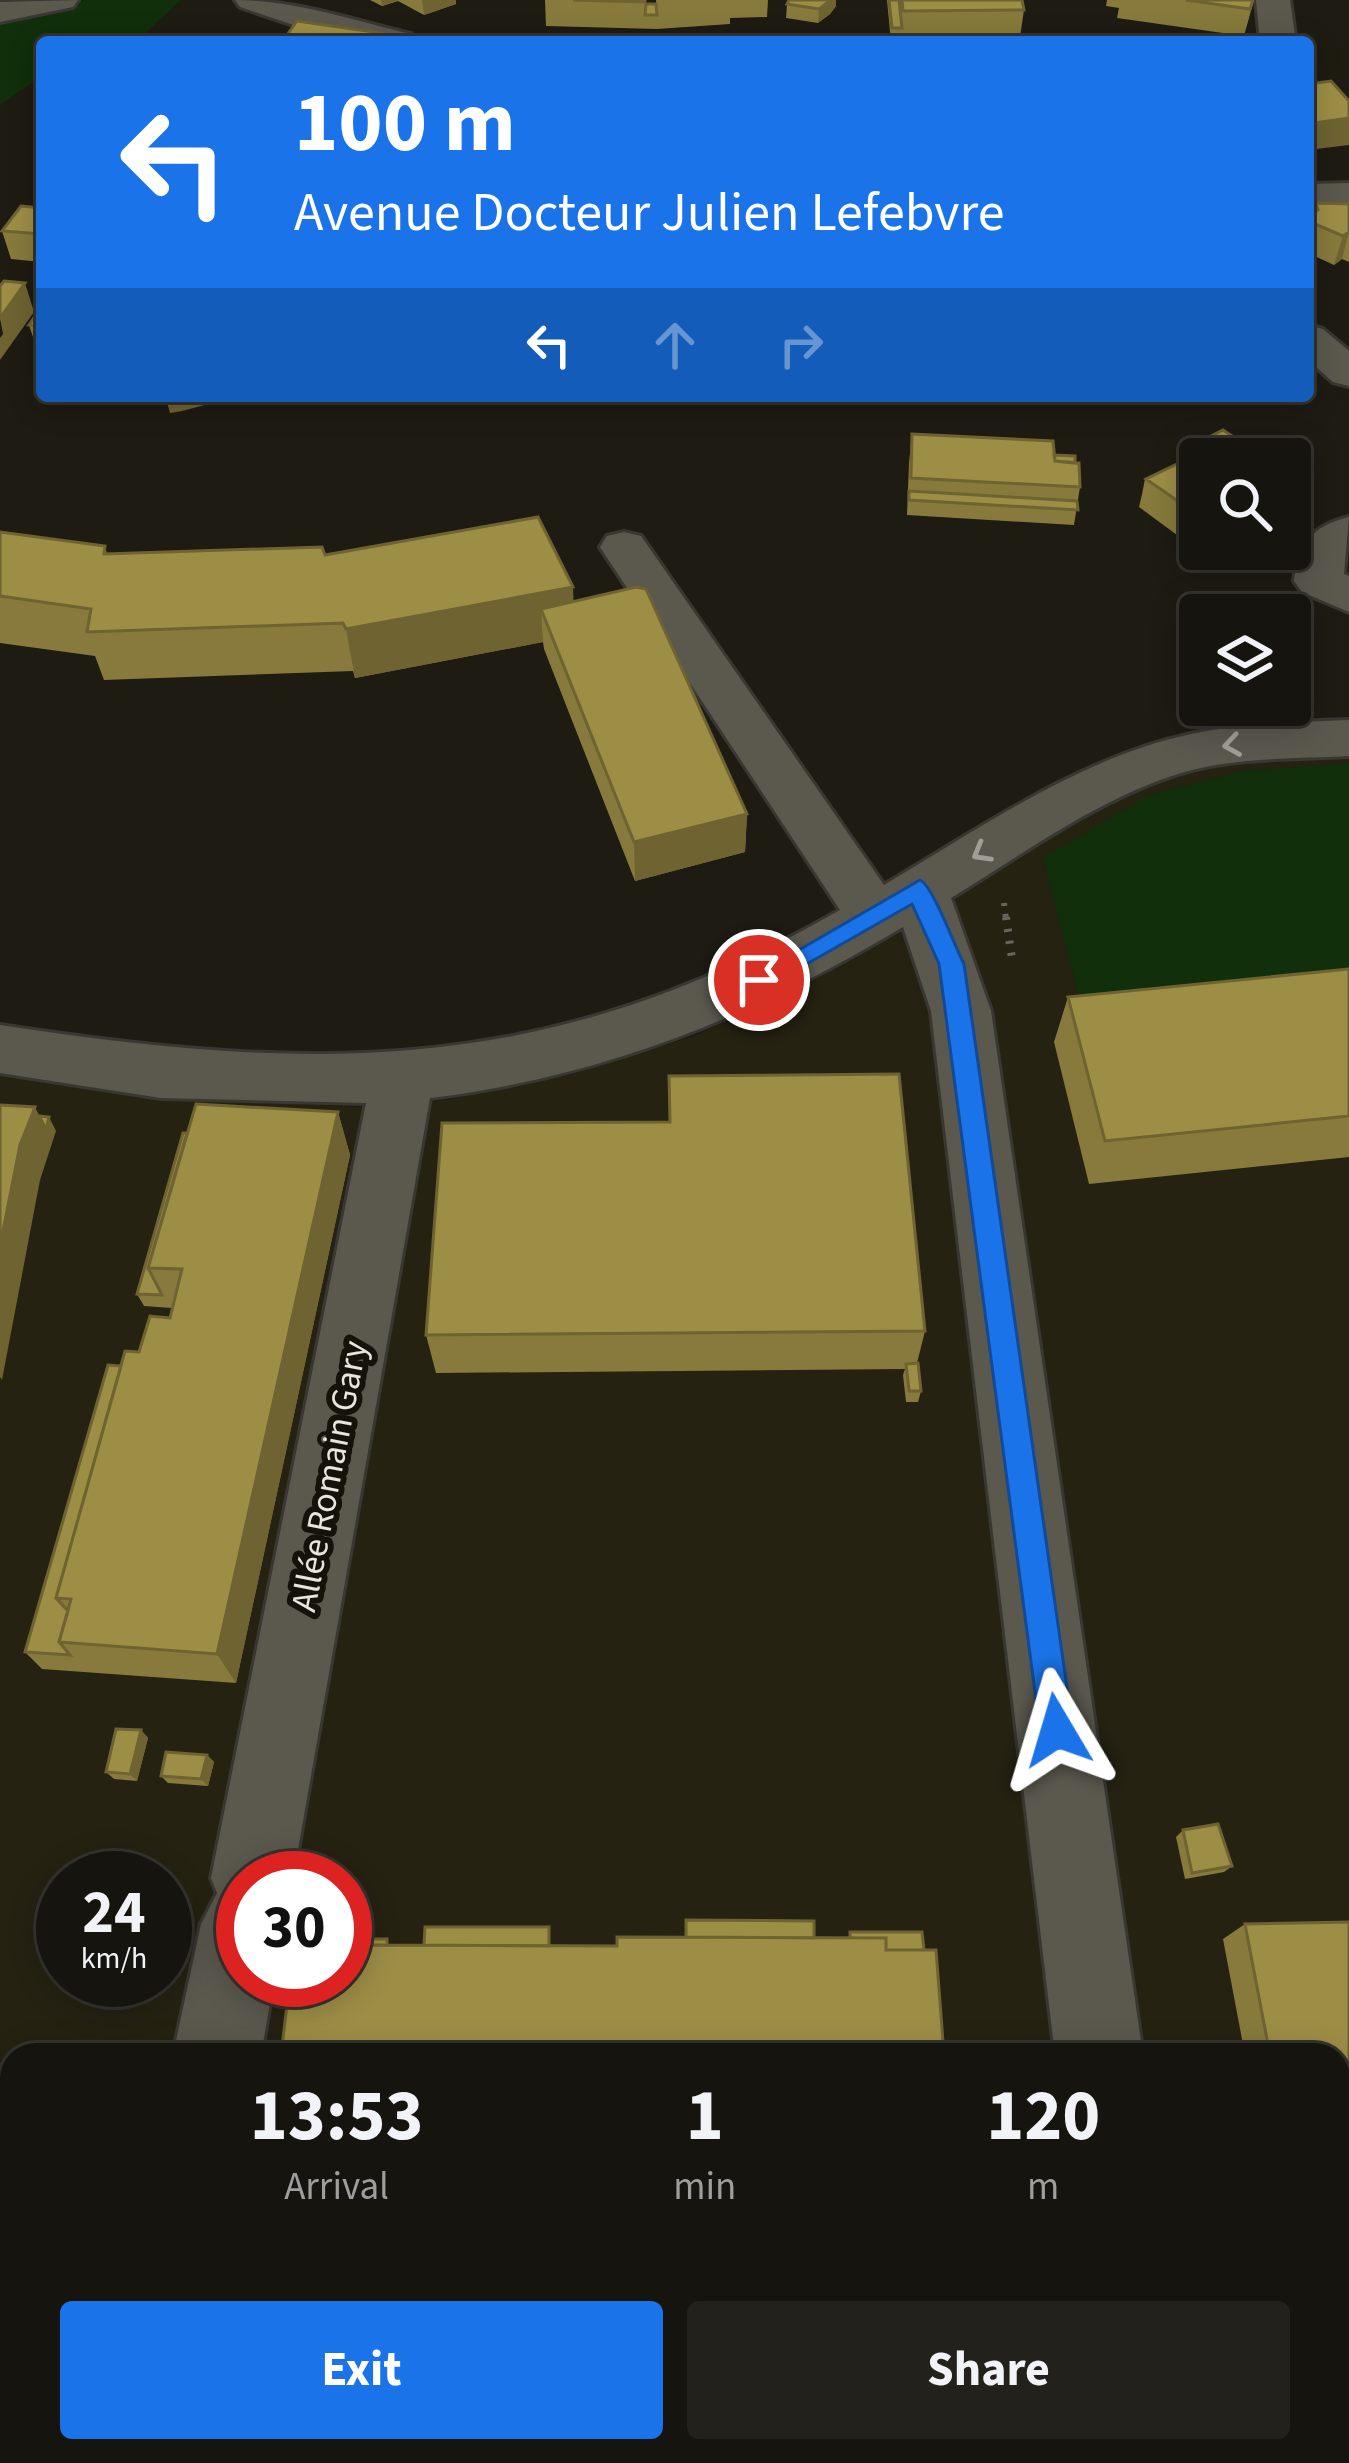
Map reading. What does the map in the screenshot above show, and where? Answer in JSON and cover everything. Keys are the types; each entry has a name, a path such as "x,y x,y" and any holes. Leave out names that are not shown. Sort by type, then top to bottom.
{"street":[{"path":"0,12 61,0"},
{"path":"252,0 327,28 368,36"},
{"path":"1273,0 1277,36"},
{"path":"1314,196 1349,195"},
{"path":"1314,343 1349,373"},
{"path":"1349,532 1323,547 1319,581 1349,596"},
{"path":"624,547 897,902 927,917 951,964 962,1011 1097,2043"},
{"path":"0,1048 163,1074 404,1075 534,1061 621,1036 759,980 1082,793 1168,758 1239,743 1349,738"},
{"name":"Allée Romain Gary","path":"257,1851 404,1075"},
{"path":"219,2043 227,2007"}],"shaded area":[{"path":"1349,725 1349,2043 0,2043 0,1071 151,1097 398,1109 573,1074 697,1035 835,967 962,895 1038,830 1210,737"}],"green space":[{"path":"86,0 181,0 142,36 36,36 36,80 0,105 0,21"},
{"path":"1349,763 1349,981 1081,1004 1043,858 1149,795 1244,771"}],"building":[{"path":"789,0 831,0 819,9 787,4"},
{"path":"889,0 899,0 902,28 892,28"},
{"path":"902,0 1022,0 1024,10 903,11"},
{"path":"1186,0 1253,0 1250,9"},
{"path":"646,4 656,4 657,15 645,15"},
{"path":"297,21 381,33 378,36 286,36"},
{"path":"1331,81 1349,101 1349,118 1314,123 1314,83"},
{"path":"1316,203 1349,204 1349,232 1343,236 1314,224"},
{"path":"21,206 36,207 36,234 2,231"},
{"path":"4,281 25,283 0,318 0,286"},
{"path":"1223,430 1235,438 1207,438"},
{"path":"912,434 1053,441 1055,461 1079,463 1080,487 911,478"},
{"path":"1054,455 1075,456 1075,463 1055,461"},
{"path":"1179,463 1179,502 1146,479"},
{"path":"909,491 1077,501 1078,510 909,500"},
{"path":"538,517 573,587 346,629 343,623 87,632 91,609 0,596 0,532 105,546 104,554 322,547 325,555"},
{"path":"636,587 646,589 747,814 634,842 541,609"},
{"path":"1349,969 1349,1116 1105,1141 1068,997"},
{"path":"899,1074 925,1331 426,1335 442,1123 670,1122 669,1076"},
{"path":"196,1104 338,1112 217,1654 59,1642 71,1599 56,1598 125,1351 139,1352 150,1316 170,1318 182,1269 148,1268"},
{"path":"0,1105 35,1107 20,1145 0,1246"},
{"path":"183,1133 187,1133 148,1268 162,1295 137,1294"},
{"path":"918,1363 921,1391 909,1391 906,1364"},
{"path":"108,1365 121,1366 56,1598 68,1611 59,1642 70,1655 25,1652"},
{"path":"116,1729 141,1730 130,1774 106,1772"},
{"path":"166,1752 207,1755 201,1779 161,1776"},
{"path":"1218,1824 1232,1866 1192,1873 1183,1830"},
{"path":"686,1920 814,1921 814,1938 686,1937"},
{"path":"1349,1922 1349,2043 1268,2043 1245,1924"},
{"path":"425,1927 549,1927 549,1946 424,1945"},
{"path":"850,1932 922,1932 924,1950 886,1950 886,1938 850,1938"},
{"path":"617,1937 886,1938 886,1950 936,1950 943,2043 282,2043 287,2007 372,2007 372,1945 617,1946"}],"route":[{"path":"759,980 920,889 927,917 951,964 962,1011 1057,1730"}]}
